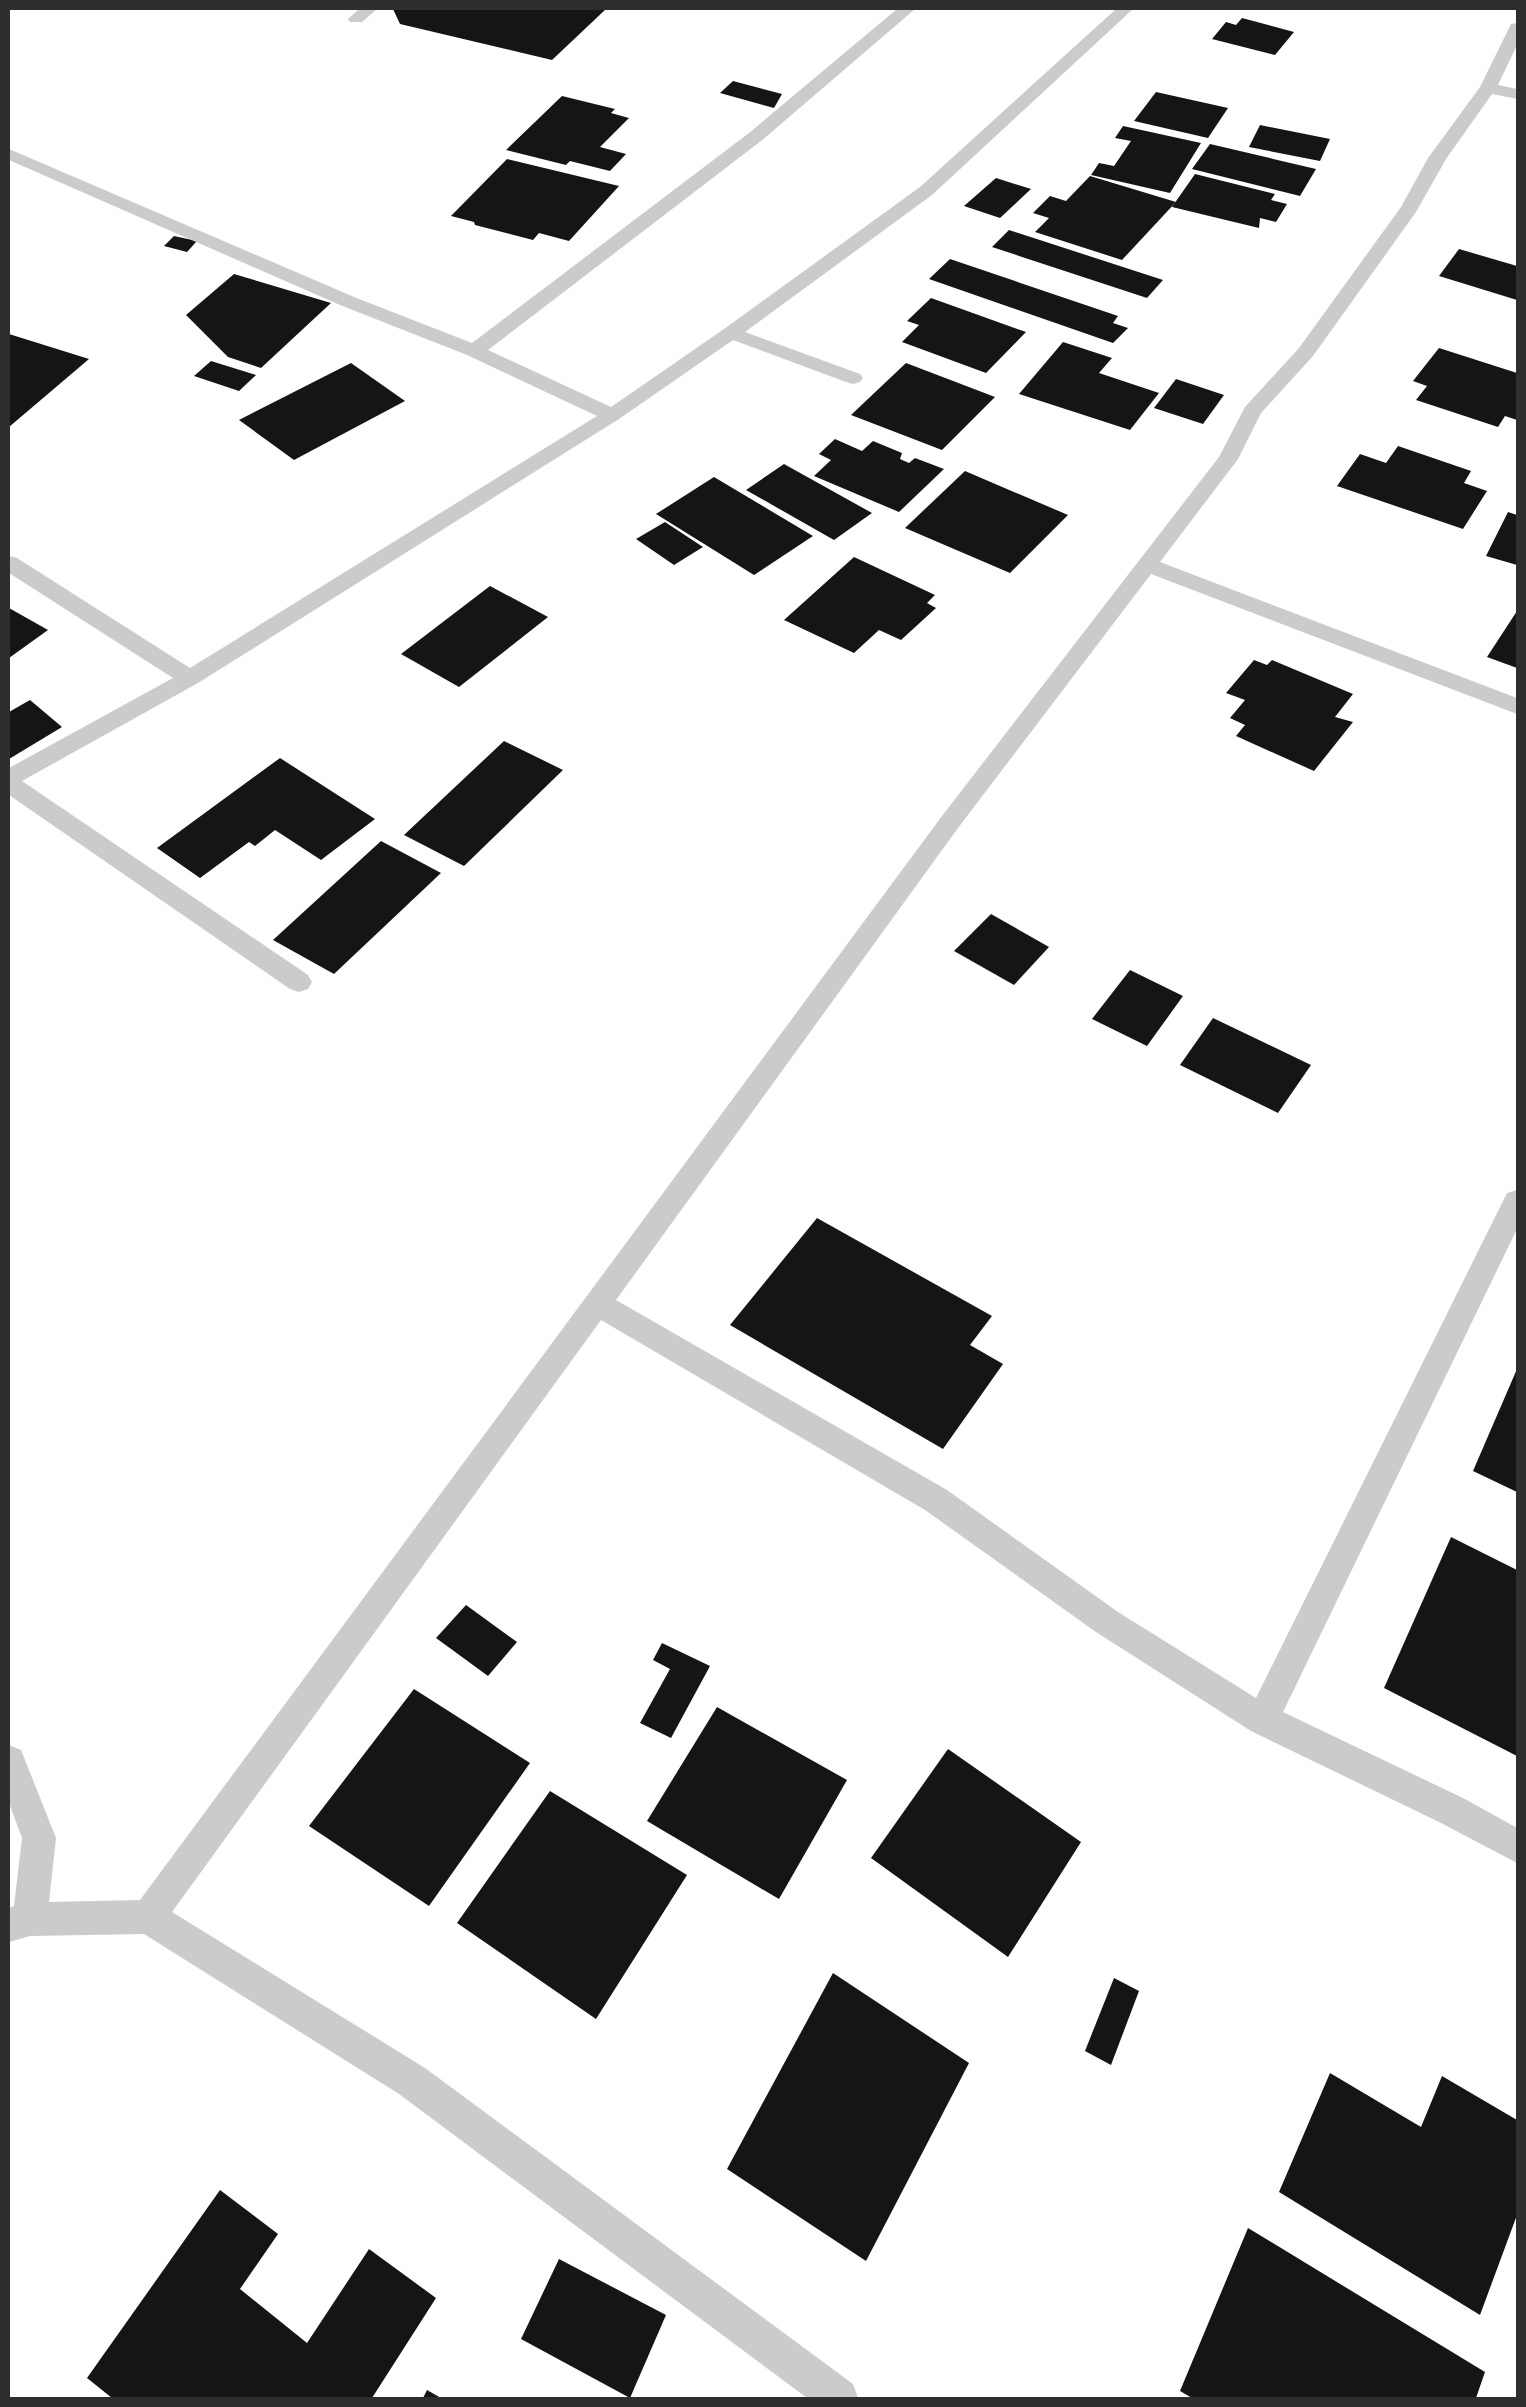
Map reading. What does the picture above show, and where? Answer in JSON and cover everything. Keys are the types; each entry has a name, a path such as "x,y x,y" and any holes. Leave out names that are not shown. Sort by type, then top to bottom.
{"street":[{"path":"356,19 369,9"},
{"path":"474,351 755,137 907,9"},
{"path":"9,778 190,678 612,415 731,333 926,191 1125,9"},
{"path":"148,1917 950,822 1228,459 1252,411 1306,352 1410,208 1437,158 1488,88 1517,28"},
{"path":"1488,88 1517,94"},
{"path":"9,154 347,301 474,351 612,415"},
{"path":"731,333 853,378"},
{"path":"9,563 190,678"},
{"path":"1147,566 1517,706"},
{"path":"9,784 299,982"},
{"path":"1262,1720 1517,1201"},
{"path":"598,1304 936,1500 1107,1622 1262,1720 1453,1811 1517,1846"},
{"path":"9,1761 39,1838 19,1922 148,1917 412,2081 839,2398"}],"building":[{"path":"393,9 606,9 552,60 400,24"},
{"path":"1242,18 1294,32 1275,55 1212,39 1226,22 1236,25"},
{"path":"733,81 782,94 774,108 720,93"},
{"path":"1156,92 1228,108 1208,138 1134,121"},
{"path":"562,96 615,109 611,113 629,118 600,147 626,154 610,171 570,161 566,165 506,150"},
{"path":"1260,125 1330,139 1320,161 1249,147"},
{"path":"1123,126 1201,143 1170,193 1091,175 1099,163 1114,166 1131,141 1115,138"},
{"path":"1210,144 1316,169 1300,196 1192,169"},
{"path":"507,159 619,186 569,241 539,233 533,240 475,225 474,222 451,216"},
{"path":"1195,174 1275,194 1271,200 1287,204 1276,222 1260,218 1259,228 1172,207"},
{"path":"1090,176 1176,202 1122,260 1035,232 1049,218 1033,213 1050,196 1066,201"},
{"path":"996,178 1031,189 1000,218 964,206"},
{"path":"1009,230 1163,280 1147,298 992,247"},
{"path":"174,236 197,241 187,252 164,246"},
{"path":"1459,249 1517,266 1517,300 1439,276"},
{"path":"950,259 1118,316 1113,323 1128,328 1113,343 929,279"},
{"path":"234,274 331,303 261,368 228,357 186,315"},
{"path":"931,298 1026,332 986,373 902,342 919,325 907,321"},
{"path":"9,334 89,359 9,427"},
{"path":"1063,342 1112,358 1099,373 1159,393 1130,430 1019,394"},
{"path":"1439,348 1517,373 1517,420 1505,416 1498,427 1416,400 1427,386 1413,381"},
{"path":"211,361 256,375 239,391 194,376"},
{"path":"351,363 405,401 294,460 239,420"},
{"path":"906,363 995,397 942,450 851,415"},
{"path":"1176,379 1224,395 1203,424 1154,408"},
{"path":"835,439 862,451 873,441 902,453 900,459 909,463 915,458 944,469 899,512 814,476 831,460 819,454"},
{"path":"1398,446 1471,471 1464,483 1487,491 1463,529 1337,486 1360,454 1386,463"},
{"path":"784,464 872,513 834,540 746,490"},
{"path":"965,471 1068,515 1010,573 905,528"},
{"path":"714,477 813,536 754,575 656,514"},
{"path":"1508,512 1517,515 1517,565 1486,556"},
{"path":"665,522 703,547 674,565 636,539"},
{"path":"854,557 935,595 927,603 936,608 901,640 879,630 854,653 784,620"},
{"path":"490,586 548,617 459,687 401,654"},
{"path":"9,608 48,630 9,658"},
{"path":"1517,611 1517,668 1487,657"},
{"path":"1254,660 1267,665 1272,660 1353,694 1335,717 1353,722 1314,771 1236,736 1245,725 1230,718 1245,700 1226,693"},
{"path":"30,700 62,727 9,759 9,712"},
{"path":"504,741 563,770 464,866 404,835"},
{"path":"280,758 375,819 321,860 275,830 255,846 249,842 200,878 157,848"},
{"path":"381,841 441,873 334,974 273,940"},
{"path":"991,914 1049,947 1014,985 954,951"},
{"path":"1130,970 1183,996 1147,1046 1092,1019"},
{"path":"1213,1018 1311,1065 1278,1113 1180,1065"},
{"path":"817,1218 992,1316 970,1345 1003,1364 943,1449 730,1325"},
{"path":"1517,1369 1517,1492 1473,1471"},
{"path":"1451,1537 1517,1570 1517,1756 1384,1688"},
{"path":"466,1605 517,1642 488,1676 436,1638"},
{"path":"662,1643 710,1666 671,1738 640,1723 670,1669 653,1660"},
{"path":"414,1689 530,1763 429,1906 309,1826"},
{"path":"717,1707 847,1780 779,1899 647,1821"},
{"path":"948,1749 1081,1842 1008,1957 871,1858"},
{"path":"550,1791 687,1875 596,2019 457,1923"},
{"path":"833,1973 969,2063 866,2261 727,2169"},
{"path":"1114,1978 1139,1991 1111,2065 1085,2051"},
{"path":"1330,2073 1421,2127 1442,2076 1517,2120 1517,2215 1480,2315 1279,2192"},
{"path":"220,2190 278,2234 240,2289 307,2343 369,2249 436,2298 372,2398 112,2398 87,2378"},
{"path":"1248,2228 1485,2372 1476,2398 1192,2398 1180,2391"},
{"path":"559,2259 666,2315 630,2398 521,2339"},
{"path":"427,2390 441,2398 423,2398"}]}
